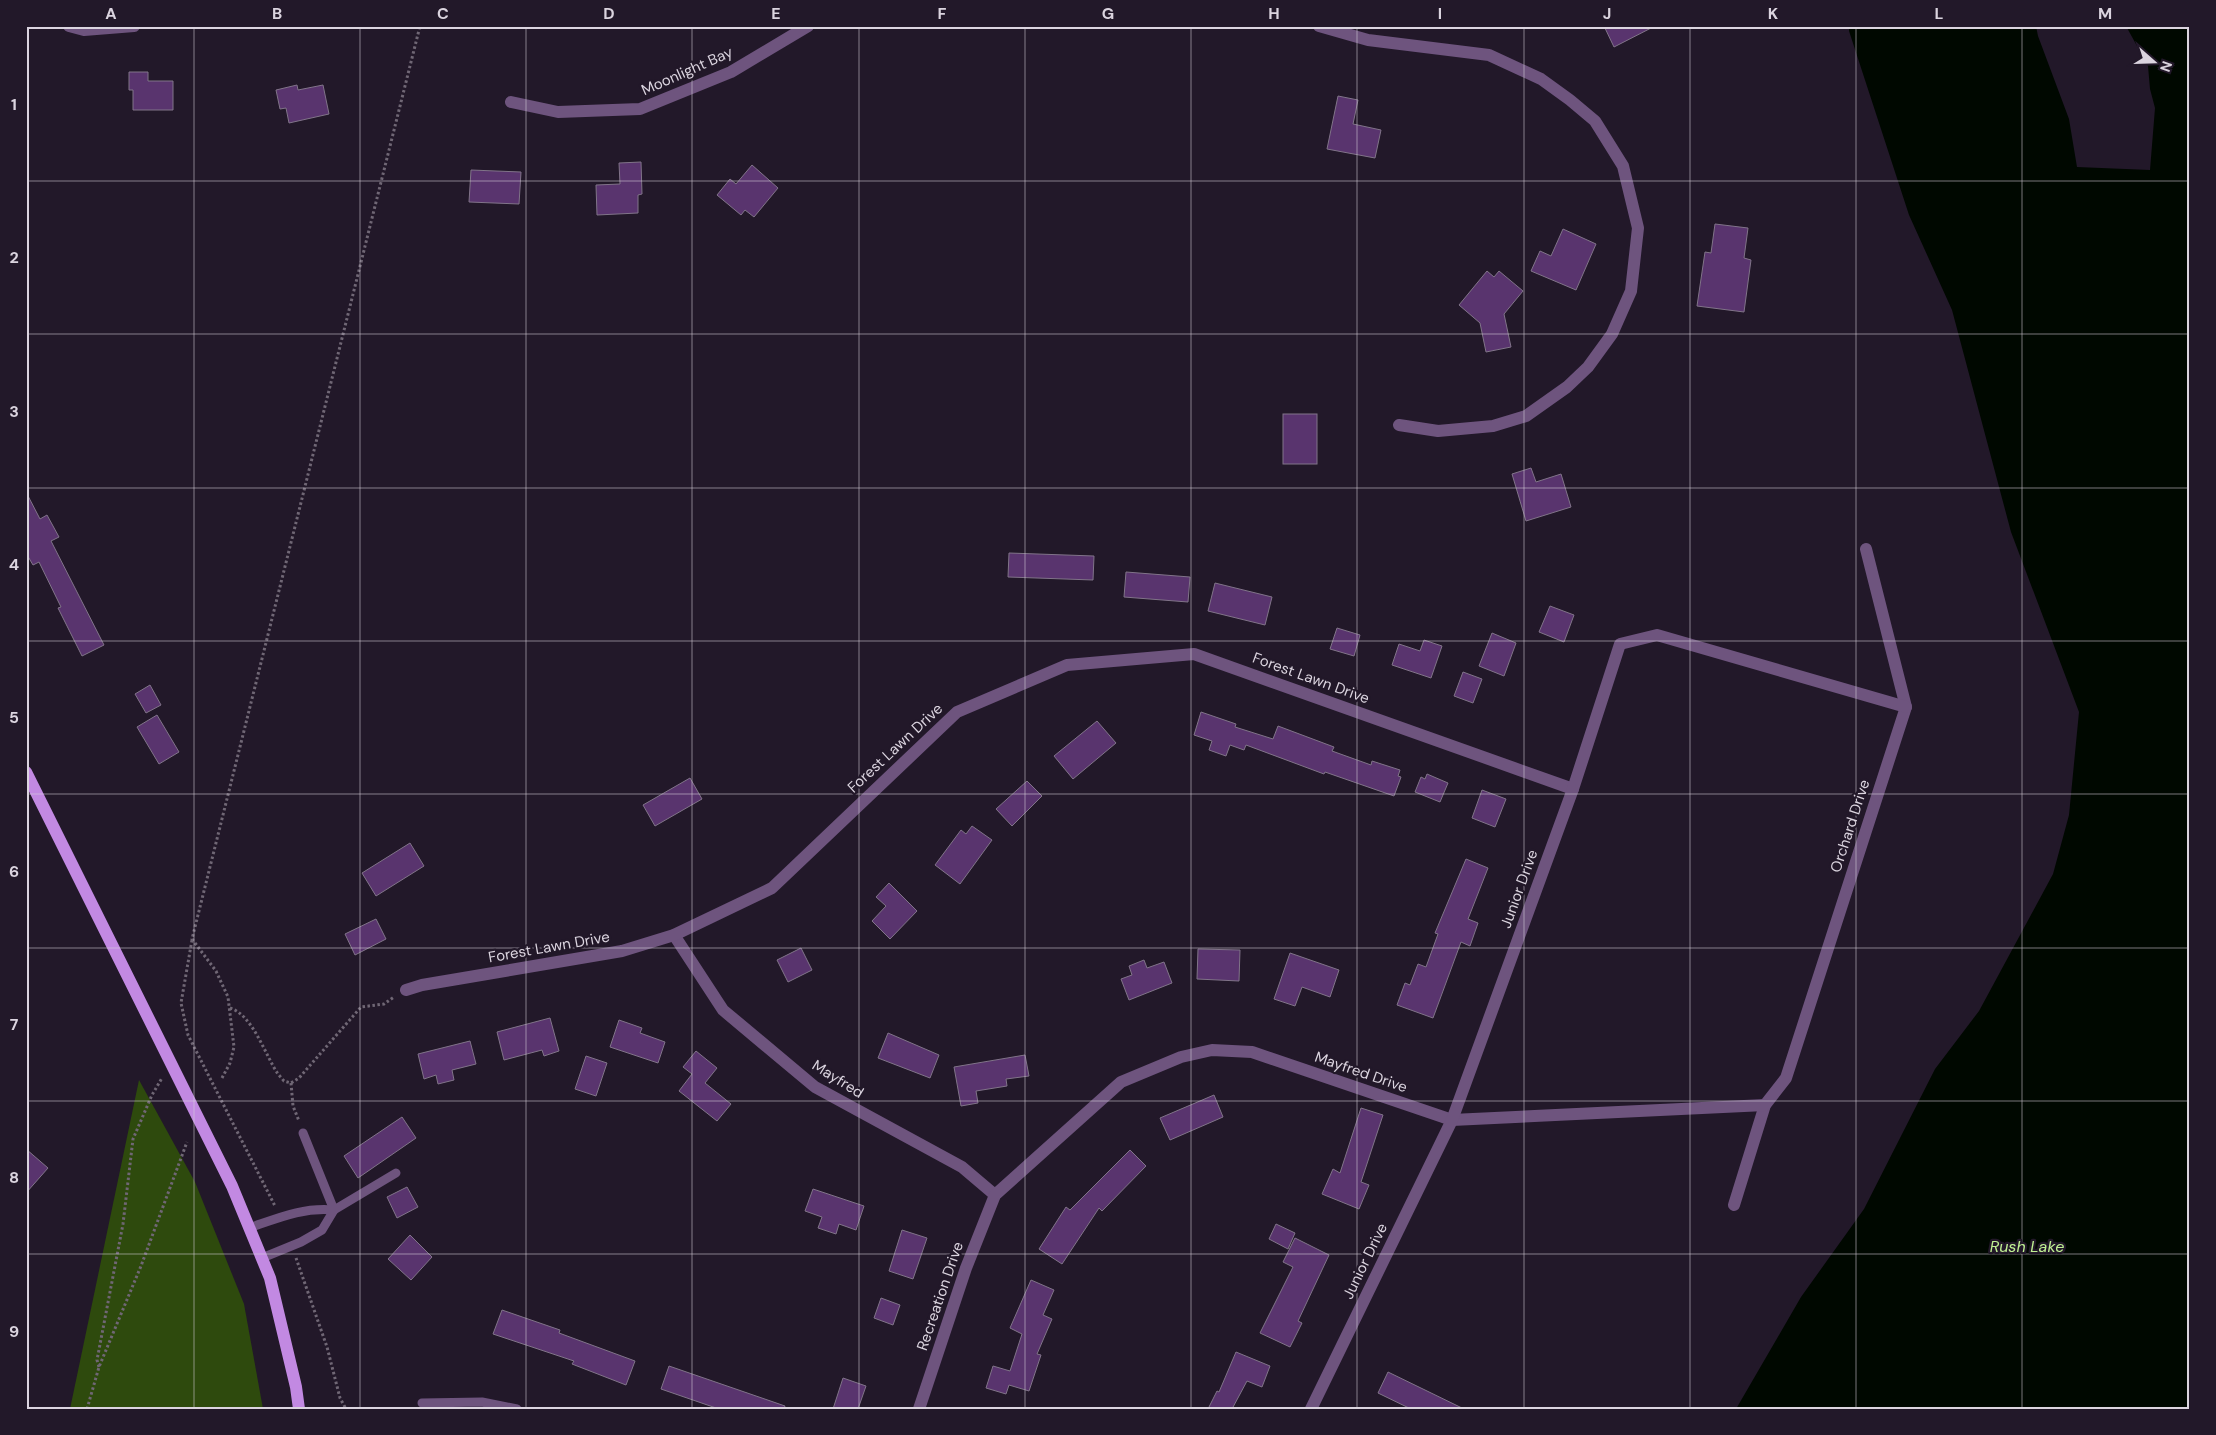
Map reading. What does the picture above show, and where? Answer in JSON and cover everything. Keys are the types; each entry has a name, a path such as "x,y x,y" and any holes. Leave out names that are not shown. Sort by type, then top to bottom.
{"main road":[{"path":"26,772 232,1186 270,1278 300,1409"}],"street":[{"path":"68,26 84,30 134,26"},
{"name":"Moonlight Bay","path":"511,102 558,112 640,110 731,72 808,26"},
{"path":"1319,26 1368,40 1489,55 1541,79 1595,121 1623,166 1638,228 1631,290 1612,334 1588,367 1567,387 1526,416 1493,426 1438,431 1399,425"},
{"path":"1866,549 1906,707"},
{"name":"Junior Drive","path":"1311,1409 1452,1120 1573,789 1620,644 1657,635 1906,707"},
{"name":"Forest Lawn Drive","path":"406,990 422,985 622,951 674,935 772,888 957,712 1067,665 1194,654 1573,789"},
{"name":"Orchard Drive","path":"1765,1105 1786,1078 1906,707"},
{"name":"Mayfred","path":"674,935 723,1010 815,1087 962,1167 995,1195"},
{"name":"Mayfred Drive","path":"995,1195 1121,1082 1180,1056 1212,1050 1252,1052 1452,1120 1765,1105"},
{"path":"1734,1205 1765,1105"},
{"name":"Recreation Drive","path":"919,1409 966,1268 995,1195"}],"lane":[{"path":"304,1133 334,1210"},
{"path":"262,1258 322,1230 334,1210 396,1174"},
{"path":"249,1228 303,1210 318,1208 334,1210"},
{"path":"422,1402 482,1402 517,1409"}],"path":[{"path":"280,1218 188,1035 180,1003 192,940 420,26"},
{"path":"192,940 216,971 228,997 234,1047 230,1063 222,1078"},
{"path":"230,1008 238,1011 249,1023 274,1069 284,1081 291,1083 299,1078 361,1007 384,1004 406,990"},
{"path":"99,1367 97,1360 123,1224 134,1139 152,1095 171,1064"},
{"path":"291,1083 293,1106 304,1133"},
{"path":"87,1409 99,1367 141,1266 187,1142"},
{"path":"291,1246 327,1347 340,1398 346,1409"}],"green space":[{"path":"139,1080 195,1182 244,1304 263,1409 70,1409"}],"water":[{"name":"Rush Lake","path":"1849,26 2036,26 2069,119 2077,167 2150,170 2155,108 2150,89 2148,66 2126,26 2190,26 2190,1409 1736,1409 1801,1297 1864,1209 1935,1069 1979,1011 2053,874 2069,815 2079,712 2011,532 1952,310 1909,215 1849,31"}],"building":[{"path":"1604,26 1655,26 1614,47"},
{"path":"129,72 148,72 148,81 173,81 173,110 133,110 133,90 129,90"},
{"path":"297,85 298,90 323,85 329,114 289,123 286,108 280,109 276,90"},
{"path":"1338,96 1358,100 1353,124 1381,130 1375,158 1327,149"},
{"path":"641,162 642,194 638,195 638,213 597,215 596,185 620,184 619,163"},
{"path":"752,165 778,188 754,217 745,210 741,215 717,195 730,179 736,184"},
{"path":"471,170 521,172 519,204 469,202"},
{"path":"1715,224 1748,228 1744,258 1751,260 1744,312 1697,306 1705,252 1711,253"},
{"path":"1563,229 1596,244 1576,290 1531,271 1540,251 1551,256"},
{"path":"1487,271 1494,277 1499,271 1523,291 1504,314 1511,347 1486,352 1480,323 1459,305"},
{"path":"1283,414 1317,414 1317,464 1283,464"},
{"path":"1531,468 1536,482 1561,474 1571,507 1526,521 1512,474"},
{"path":"26,492 40,519 47,515 59,537 51,541 104,645 82,656 58,608 61,607 39,562 33,565 26,553"},
{"path":"1009,553 1094,556 1093,580 1008,577"},
{"path":"1126,572 1190,577 1188,602 1124,597"},
{"path":"1215,583 1272,597 1265,625 1208,611"},
{"path":"1550,606 1574,615 1564,642 1539,632"},
{"path":"1337,628 1360,635 1354,656 1330,649"},
{"path":"1492,633 1516,643 1504,676 1479,666"},
{"path":"1424,640 1442,646 1431,678 1392,665 1399,644 1420,651"},
{"path":"1463,672 1482,679 1473,703 1454,696"},
{"path":"150,685 161,705 146,713 135,694"},
{"path":"1201,712 1236,724 1235,727 1273,739 1278,726 1334,747 1332,751 1371,765 1372,761 1400,770 1398,776 1401,777 1394,796 1325,772 1324,774 1246,745 1244,750 1230,745 1226,756 1209,750 1212,741 1194,735"},
{"path":"157,715 179,752 159,764 137,727"},
{"path":"1097,721 1116,743 1073,779 1054,756"},
{"path":"1427,774 1448,783 1440,802 1415,792 1421,777 1425,779"},
{"path":"690,778 702,799 655,826 643,805"},
{"path":"1027,781 1042,796 1012,826 996,809"},
{"path":"1482,790 1506,799 1495,827 1472,818"},
{"path":"972,826 992,840 960,884 935,865 961,830 966,834"},
{"path":"410,843 424,866 376,896 362,873"},
{"path":"1466,859 1488,868 1468,919 1478,923 1470,946 1461,942 1433,1018 1397,1005 1405,983 1410,985 1418,964 1426,967 1438,934 1435,933"},
{"path":"889,883 917,911 890,939 872,921 886,906 876,897"},
{"path":"376,919 386,939 355,955 345,934"},
{"path":"801,948 812,970 788,982 777,960"},
{"path":"1198,949 1240,950 1239,981 1197,979"},
{"path":"1290,953 1339,970 1330,997 1302,987 1295,1006 1274,999"},
{"path":"1144,960 1147,968 1164,962 1172,983 1129,1000 1121,979 1132,975 1129,966"},
{"path":"550,1018 559,1051 544,1056 542,1050 504,1060 497,1032"},
{"path":"619,1020 642,1028 640,1033 665,1042 658,1063 610,1047"},
{"path":"888,1033 939,1055 930,1078 878,1058"},
{"path":"470,1041 476,1064 452,1070 454,1080 438,1084 436,1075 424,1079 418,1054"},
{"path":"696,1051 717,1068 705,1083 731,1104 717,1121 679,1091 692,1074 683,1067"},
{"path":"1025,1055 1029,1076 1006,1079 1007,1086 976,1091 978,1103 961,1106 954,1067"},
{"path":"586,1056 607,1063 596,1096 575,1089"},
{"path":"1214,1095 1223,1117 1170,1140 1160,1118"},
{"path":"1361,1108 1383,1115 1361,1182 1369,1185 1359,1209 1322,1194 1333,1169 1340,1173"},
{"path":"402,1117 416,1138 358,1178 344,1156"},
{"path":"26,1149 48,1168 26,1193"},
{"path":"1130,1150 1146,1166 1102,1211 1099,1208 1062,1264 1039,1249 1066,1207 1070,1210"},
{"path":"407,1187 418,1207 397,1218 387,1197"},
{"path":"813,1189 864,1206 856,1230 839,1224 836,1234 818,1228 822,1217 805,1211"},
{"path":"1276,1224 1295,1233 1288,1249 1269,1239"},
{"path":"902,1230 927,1238 913,1279 889,1271"},
{"path":"410,1235 432,1257 411,1280 388,1259"},
{"path":"1295,1238 1329,1255 1298,1321 1302,1323 1290,1347 1260,1333 1293,1267 1283,1262"},
{"path":"1031,1280 1054,1290 1043,1315 1052,1319 1037,1354 1041,1355 1029,1391 1009,1385 1006,1394 986,1388 993,1366 1010,1371 1022,1334 1010,1328"},
{"path":"881,1298 900,1305 893,1325 874,1318"},
{"path":"502,1310 560,1330 559,1333 635,1361 626,1385 572,1364 574,1361 493,1334"},
{"path":"1236,1352 1270,1366 1262,1387 1247,1381 1232,1409 1208,1409 1217,1391 1219,1392"},
{"path":"669,1366 785,1406 784,1409 719,1409 661,1389"},
{"path":"1388,1372 1464,1409 1411,1409 1378,1393"},
{"path":"843,1378 866,1386 858,1409 833,1409"}]}
